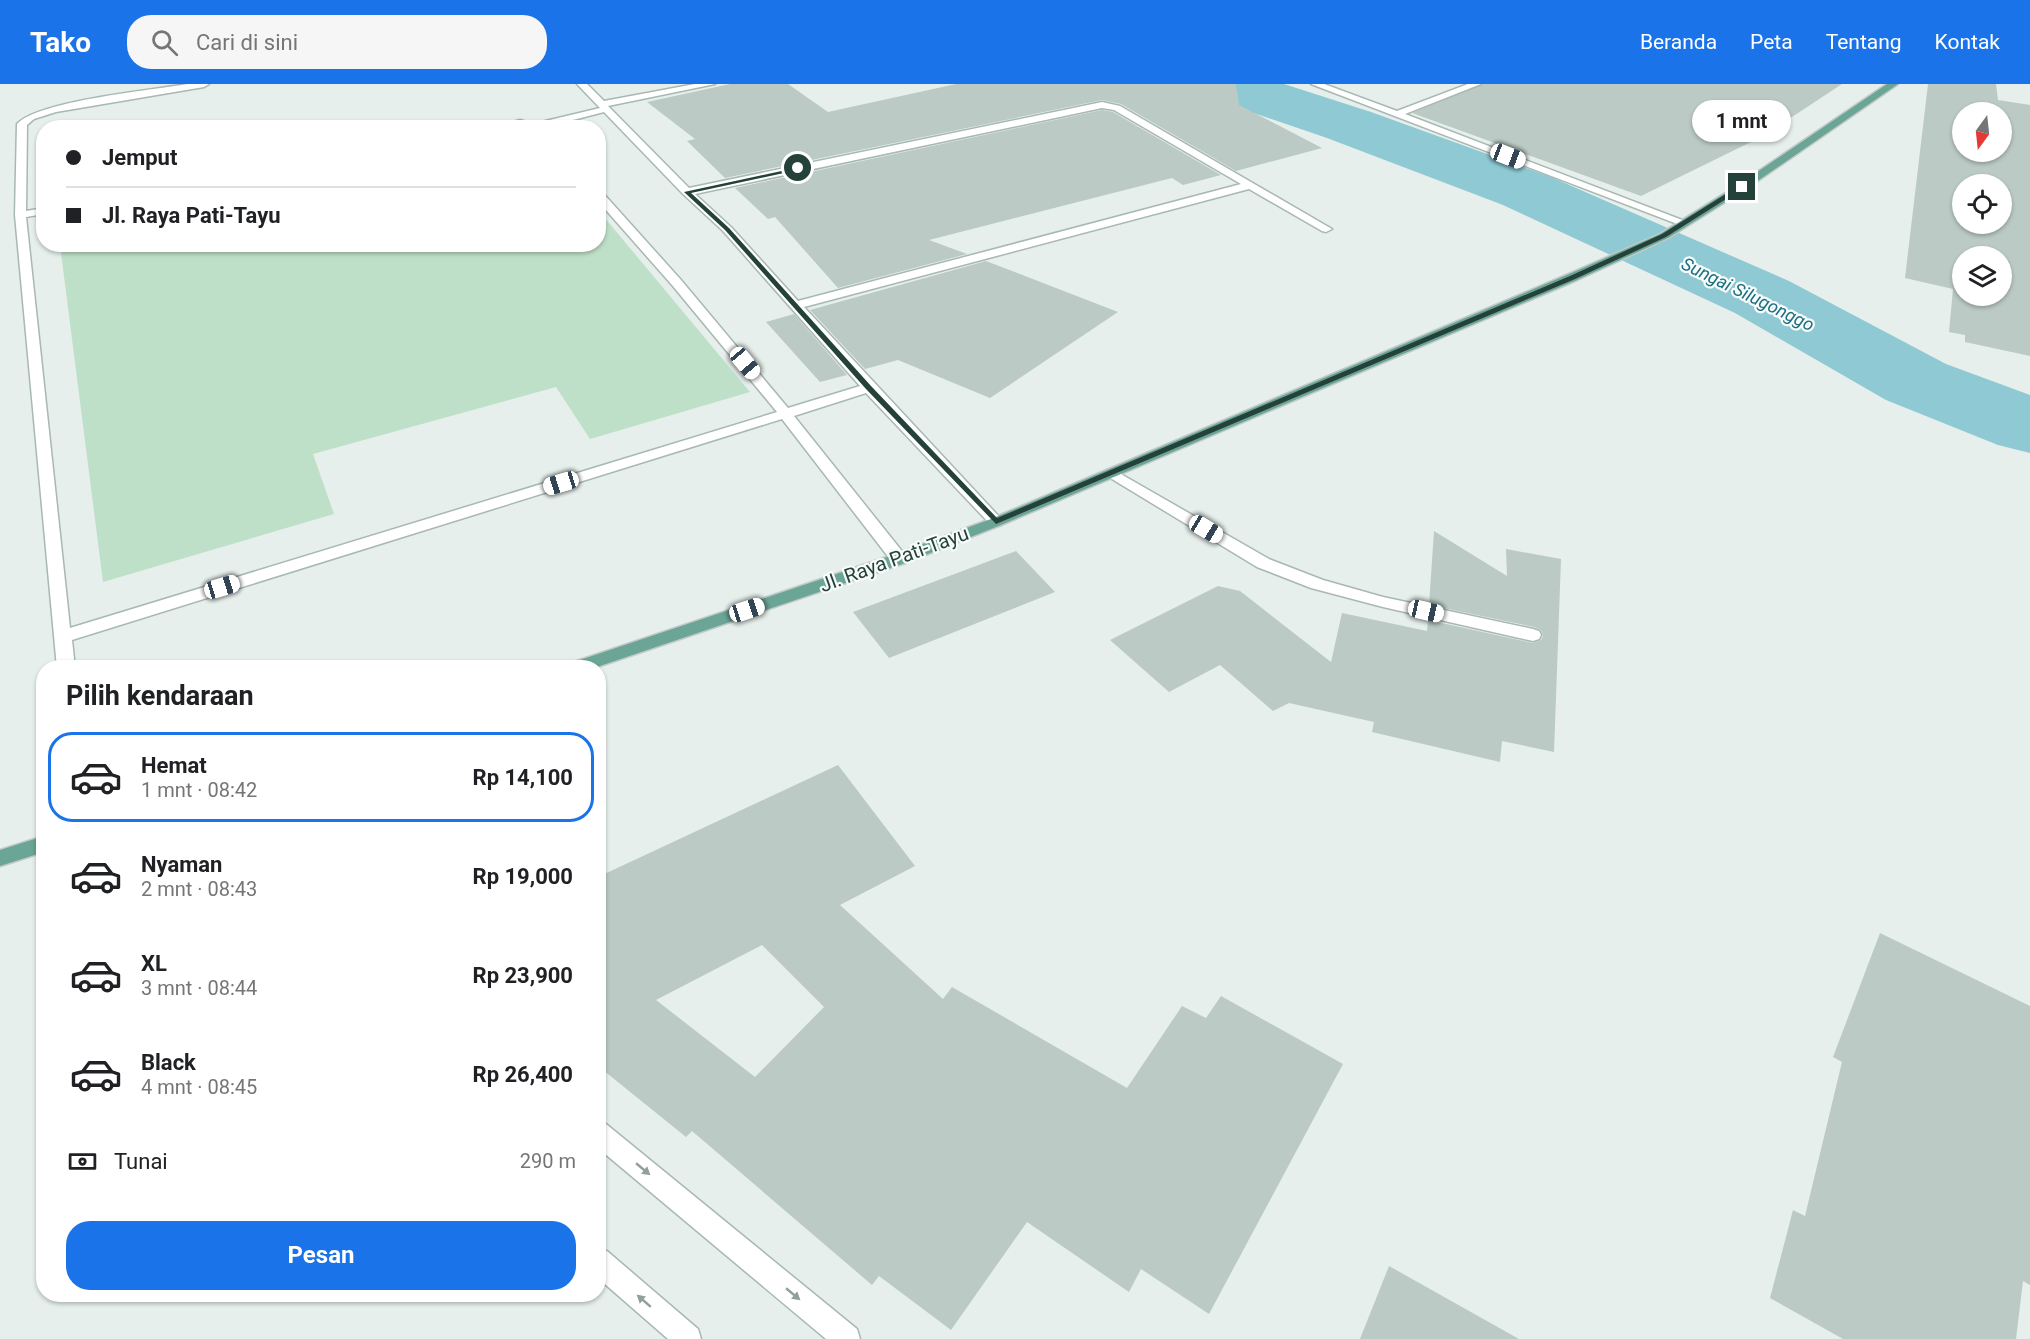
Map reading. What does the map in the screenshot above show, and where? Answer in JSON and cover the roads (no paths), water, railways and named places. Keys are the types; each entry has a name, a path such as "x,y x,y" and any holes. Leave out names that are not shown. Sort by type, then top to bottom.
{"main road":[{"path":"1684,223 1742,187 1893,84"},
{"name":"Jl. Raya Pati-Tayu","path":"597,660 899,559 996,522 1573,277 1664,236 1684,223"},
{"path":"0,858 36,847"}],"street":[{"path":"66,660 20,215 22,124 31,117 54,109 204,84"},
{"path":"582,84 687,192 727,229 869,388 996,522"},
{"path":"561,120 605,107 710,84"},
{"path":"1316,84 1684,223"},
{"path":"1398,114 1476,84"},
{"path":"687,192 1102,105 1117,108 1326,228"},
{"path":"794,306 1251,185"},
{"path":"606,203 662,263 787,413 899,559"},
{"path":"20,215 36,212"},
{"path":"64,636 869,388"},
{"path":"1112,472 1263,563 1383,602 1533,635"},
{"path":"606,1139 847,1339"},
{"path":"606,1267 688,1339"}],"waterway":[{"name":"Sungai Silugonggo","path":"1225,84 1349,125 1527,191 1762,297 1916,382 2030,426"}]}
